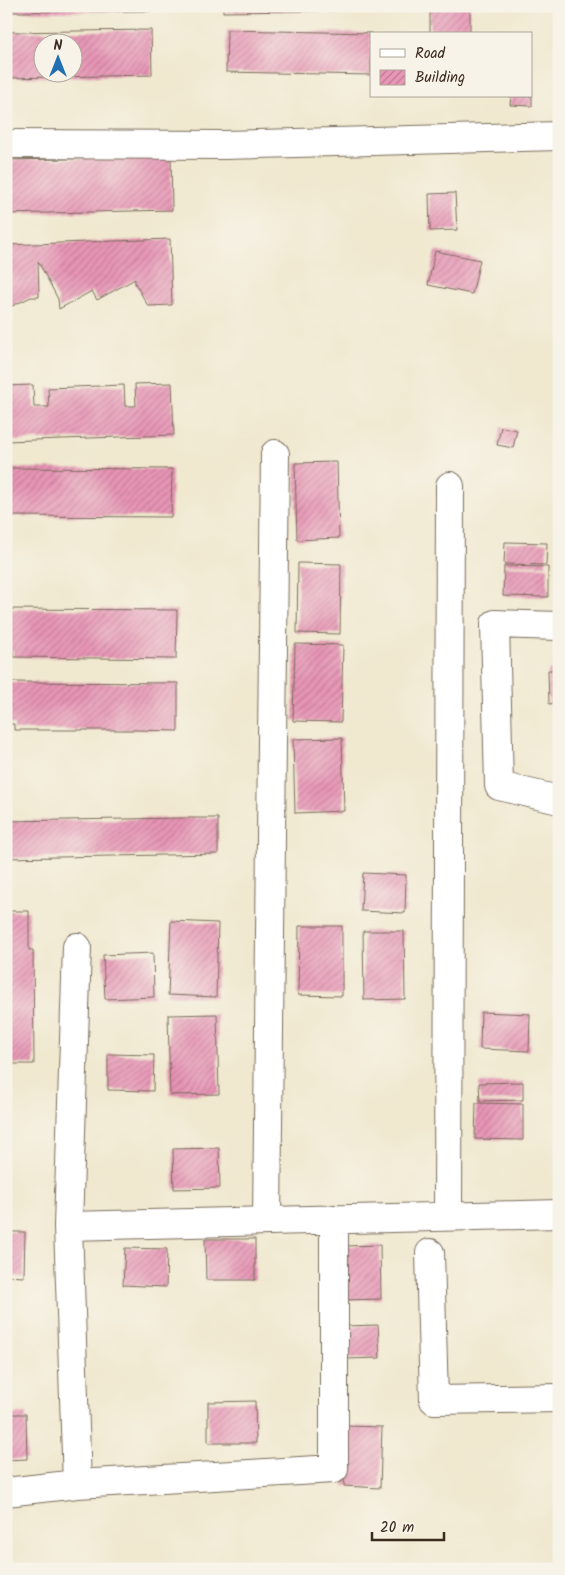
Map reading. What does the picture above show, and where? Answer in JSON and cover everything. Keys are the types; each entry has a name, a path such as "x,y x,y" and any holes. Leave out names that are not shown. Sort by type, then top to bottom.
{"street":[{"path":"6,144 224,145 559,136"},
{"path":"267,1221 275,454"},
{"path":"448,1216 450,486"},
{"path":"559,626 495,624 499,786 559,800"},
{"path":"77,947 68,1226 77,1484"},
{"path":"68,1226 559,1214"},
{"path":"6,1492 77,1484 334,1469 334,1219"},
{"path":"430,1253 434,1400 559,1398"}],"building":[{"path":"6,6 150,6 150,11 6,12"},
{"path":"223,6 389,6 389,10 223,12"},
{"path":"430,6 470,6 470,32 430,32"},
{"path":"151,30 152,75 82,76 82,32 32,32 32,77 6,78 6,32"},
{"path":"227,30 370,33 370,75 226,72"},
{"path":"511,98 532,98 532,106 510,105"},
{"path":"171,157 172,210 6,214 6,160"},
{"path":"455,193 457,230 430,231 429,194"},
{"path":"170,239 172,305 148,306 135,283 135,279 97,300 92,291 59,309 58,299 38,261 39,297 31,297 12,306 6,295 6,245"},
{"path":"435,251 480,260 472,294 428,285"},
{"path":"172,383 174,435 6,441 6,386 33,385 34,407 49,407 48,388 124,385 125,406 136,406 135,384"},
{"path":"501,427 517,430 513,448 497,445"},
{"path":"337,462 339,538 297,540 295,463"},
{"path":"6,468 172,469 171,517 8,516 8,510 6,510"},
{"path":"505,542 547,543 546,565 504,564"},
{"path":"298,563 341,564 340,634 297,633"},
{"path":"504,566 548,567 548,597 503,596"},
{"path":"6,609 177,610 176,659 13,657 13,651 6,651"},
{"path":"295,644 343,645 341,722 293,721"},
{"path":"548,670 559,670 559,703 549,704"},
{"path":"6,682 178,683 178,731 14,730 14,724 6,724"},
{"path":"342,738 344,811 295,813 293,739"},
{"path":"218,818 218,854 6,858 6,821"},
{"path":"363,873 406,875 405,913 361,911"},
{"path":"6,911 29,911 29,950 33,950 34,1064 6,1064"},
{"path":"171,921 218,923 216,997 168,995"},
{"path":"299,926 342,926 342,996 298,995"},
{"path":"363,931 404,931 405,999 364,1000"},
{"path":"153,953 154,997 105,999 103,955"},
{"path":"481,1012 530,1014 529,1051 480,1049"},
{"path":"217,1014 219,1094 170,1095 168,1015"},
{"path":"108,1054 154,1055 153,1091 108,1090"},
{"path":"523,1082 523,1100 480,1101 479,1083"},
{"path":"476,1103 523,1104 523,1140 475,1139"},
{"path":"219,1148 220,1188 174,1189 173,1149"},
{"path":"6,1232 25,1232 24,1277 6,1276"},
{"path":"205,1239 255,1239 255,1280 206,1280"},
{"path":"380,1245 381,1299 344,1300 344,1246"},
{"path":"125,1248 167,1249 166,1287 123,1285"},
{"path":"378,1325 380,1358 346,1359 345,1326"},
{"path":"255,1401 256,1443 208,1443 208,1402"},
{"path":"6,1414 26,1414 27,1459 6,1460"},
{"path":"346,1426 382,1427 380,1488 344,1486"}]}
